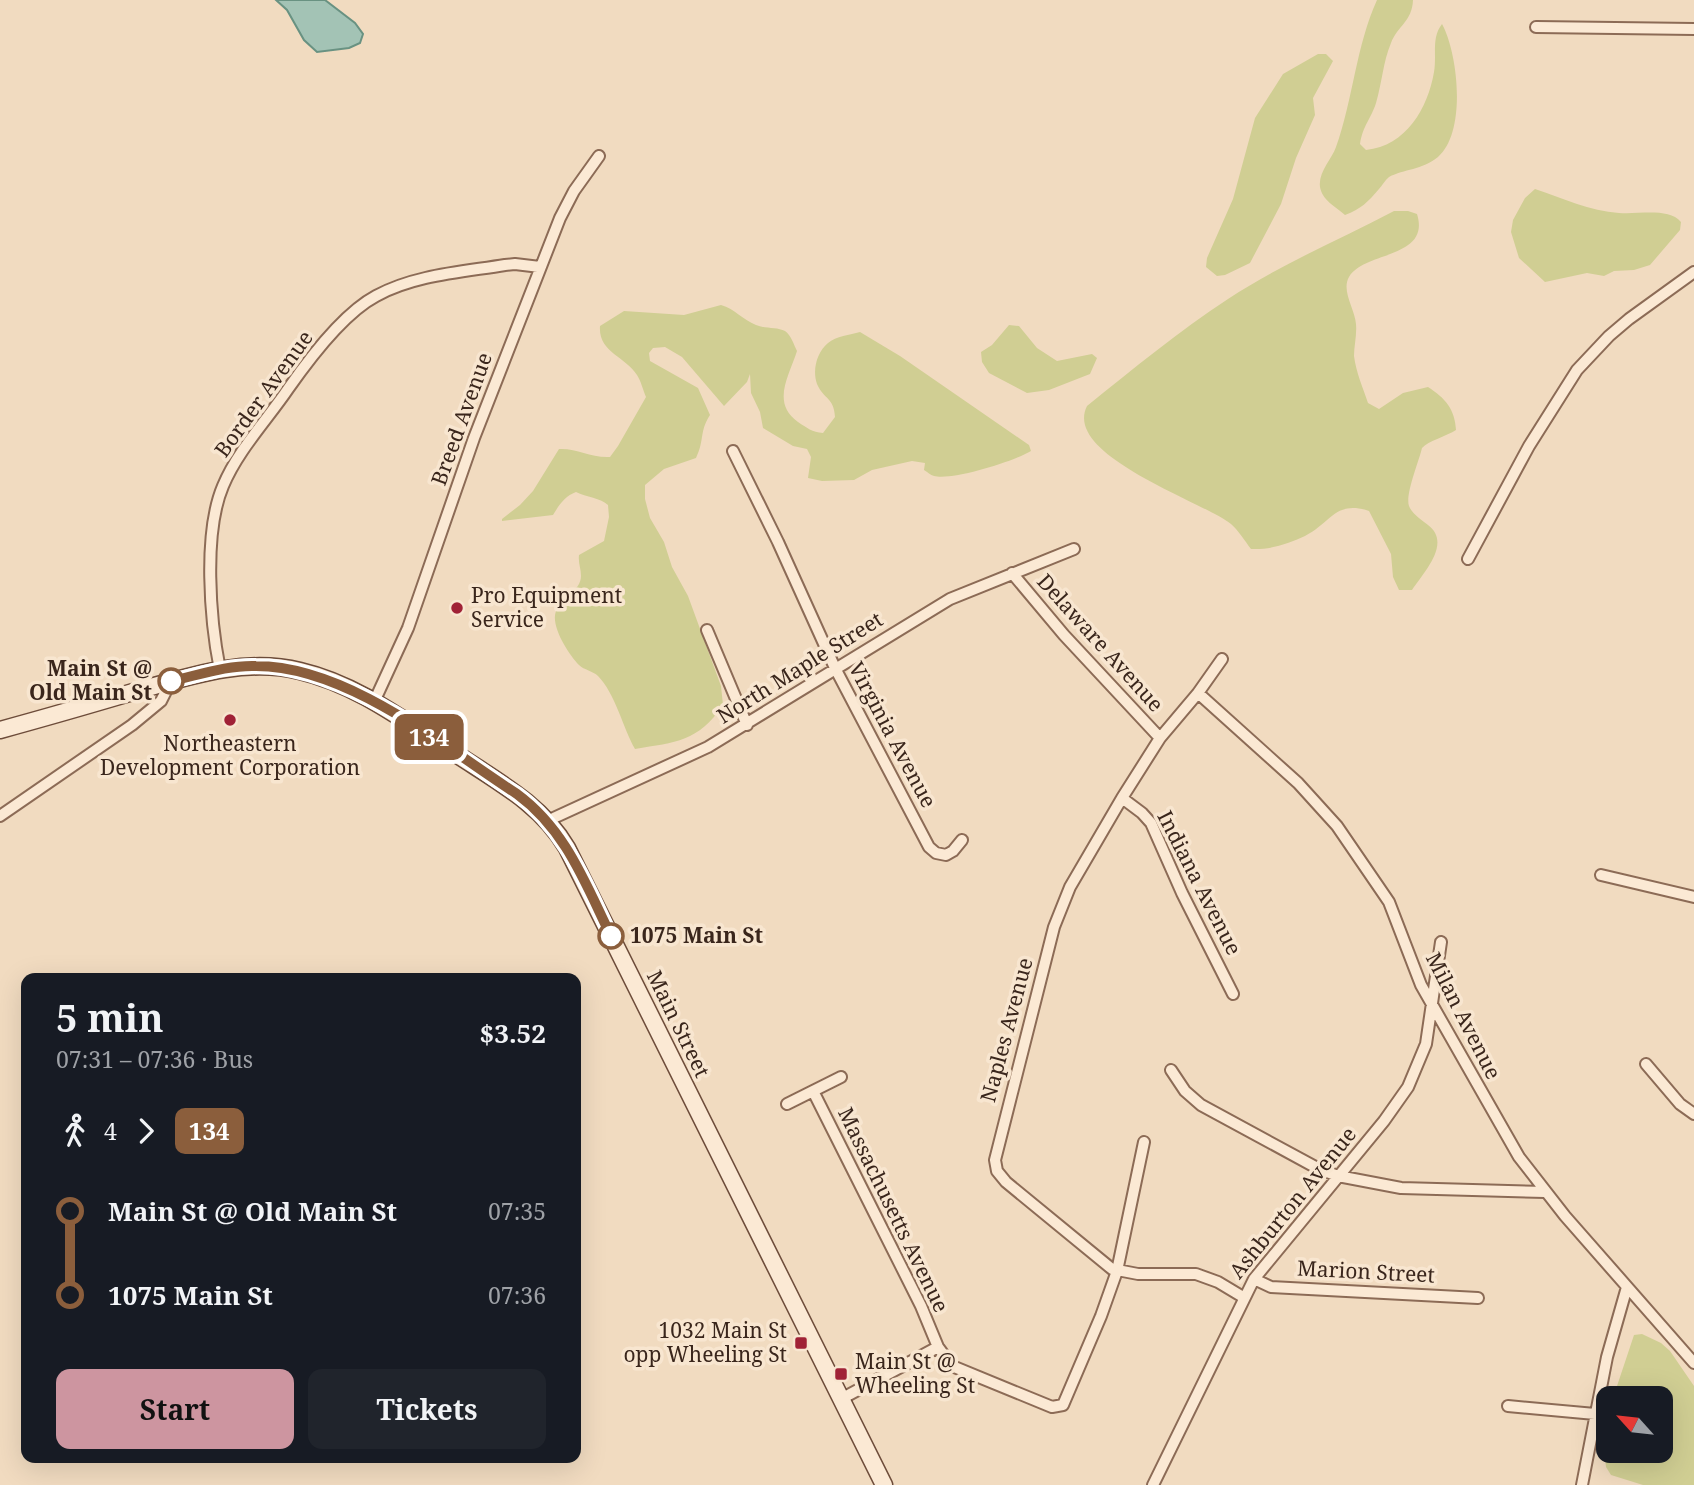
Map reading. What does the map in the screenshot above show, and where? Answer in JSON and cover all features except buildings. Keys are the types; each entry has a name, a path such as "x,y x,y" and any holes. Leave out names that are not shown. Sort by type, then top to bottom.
{"main road":[{"name":"Main Street","path":"0,730 171,681 220,670 256,666 298,670 338,683 374,702 517,794 547,821 567,848 884,1485"}],"street":[{"path":"1536,27 1694,29"},
{"name":"Breed Avenue","path":"374,702 408,628 474,438 540,267 570,197 599,156"},
{"name":"Border Avenue","path":"220,670 215,647 212,599 214,516 223,485 234,464 306,365 353,314 376,296 419,280 512,264 540,267"},
{"path":"1468,559 1529,446 1577,370 1609,335 1694,272"},
{"name":"Virginia Avenue","path":"733,451 835,668 929,847 946,855 962,840"},
{"name":"North Maple Street","path":"547,821 581,803 678,762 747,725 950,599 1074,549"},
{"name":"Delaware Avenue","path":"1012,573 1064,635 1160,738"},
{"path":"707,630 747,725"},
{"name":"Naples Avenue","path":"1222,659 1198,693 1160,738 1070,887 1059,913 995,1160 998,1171 1006,1182 1105,1264 1117,1270 1138,1274 1196,1274 1218,1282 1243,1297"},
{"path":"0,816 132,725 161,701 171,681"},
{"name":"Milan Avenue","path":"1198,693 1298,783 1337,826 1389,902 1418,978 1505,1135 1545,1192 1694,1363"},
{"name":"Indiana Avenue","path":"1122,798 1151,823 1182,893 1233,994"},
{"path":"1601,876 1694,897"},
{"name":"Ashburton Avenue","path":"1153,1485 1254,1279 1384,1121 1408,1087 1426,1044 1441,942"},
{"path":"1646,1064 1680,1104 1694,1114"},
{"path":"1171,1070 1188,1095 1210,1111 1338,1176 1401,1188 1545,1192"},
{"name":"Massachusetts Avenue","path":"787,1104 841,1077"},
{"name":"Massachusetts Avenue","path":"813,1091 921,1306 938,1347"},
{"path":"841,1399 938,1347 952,1366 1052,1407 1060,1406 1067,1399 1117,1270 1144,1142"},
{"name":"Marion Street","path":"1254,1279 1271,1287 1478,1298"},
{"path":"1582,1485 1616,1319 1627,1287"},
{"path":"1507,1406 1595,1414"}],"shaded area":[{"path":"276,0 325,0 355,23 363,34 360,43 349,48 317,52 304,40 287,10"},
{"path":"1377,0 1413,0 1407,19 1388,50 1376,103 1360,144 1366,150 1380,147 1404,133 1413,123 1431,86 1435,66 1435,41 1442,24 1448,37 1455,72 1456,112 1447,145 1438,157 1389,177 1364,205 1345,215 1323,196 1320,181 1342,129 1364,36"},
{"path":"1318,54 1326,54 1333,61 1313,98 1315,115 1296,158 1281,204 1250,263 1217,276 1206,267 1207,258 1233,199 1255,118 1283,74"},
{"path":"1535,189 1597,210 1668,215 1681,222 1680,230 1650,265 1634,270 1614,271 1604,276 1587,273 1545,282 1519,258 1511,232 1513,220 1525,198"},
{"path":"1394,211 1417,214 1419,229 1414,239 1406,247 1357,269 1347,282 1347,294 1356,324 1354,356 1358,374 1368,403 1379,409 1403,393 1428,387 1448,405 1454,416 1456,430 1422,448 1413,478 1409,506 1435,532 1437,549 1434,558 1412,590 1399,590 1393,577 1391,554 1369,511 1348,508 1334,514 1314,531 1299,539 1272,547 1251,549 1231,524 1114,459 1095,442 1085,424 1087,406 1210,311 1248,286"},
{"path":"721,305 756,325 782,330 789,335 797,351 784,389 785,406 798,422 816,432 823,433 835,417 831,402 817,384 815,367 818,356 828,343 835,339 860,332 900,356 1029,445 1031,451 998,465 954,476 933,476 924,470 925,463 912,461 872,470 854,480 822,481 808,478 811,457 807,449 793,446 763,428 760,412 751,393 750,374 747,382 724,406 682,357 665,347 653,348 649,353 650,361 698,388 710,415 704,426 696,458 664,469 645,485 645,499 650,518 688,596 721,686 723,705 704,726 685,738 635,749 604,683 594,673 581,667 570,654 558,632 555,617 556,611 580,581 579,555 604,541 609,517 608,505 576,492 565,498 553,515 502,519 533,491 559,449 610,457 646,397 637,375 603,342 600,326 624,311 684,315"},
{"path":"1009,325 1019,326 1037,348 1057,361 1092,354 1097,358 1090,374 1049,390 1027,393 989,373 982,362 981,352 992,345"},
{"path":"1642,1334 1661,1343 1670,1351 1694,1386 1694,1485 1643,1485 1611,1475 1606,1467 1606,1463 1673,1463 1673,1386 1617,1386 1634,1335"}],"bus line":[{"name":"134","path":"171,681 234,667 284,667 338,683 374,702 539,811 567,848 611,936"}],"place":[{"name":"Pro Equipment Service","path":"457,608"},
{"name":"Main St @ Old Main St","path":"171,681"},
{"name":"Northeastern Development Corporation","path":"230,720"},
{"name":"1075 Main St","path":"611,936"},
{"name":"1032 Main St opp Wheeling St","path":"801,1343"},
{"name":"Main St @ Wheeling St","path":"841,1374"}]}
